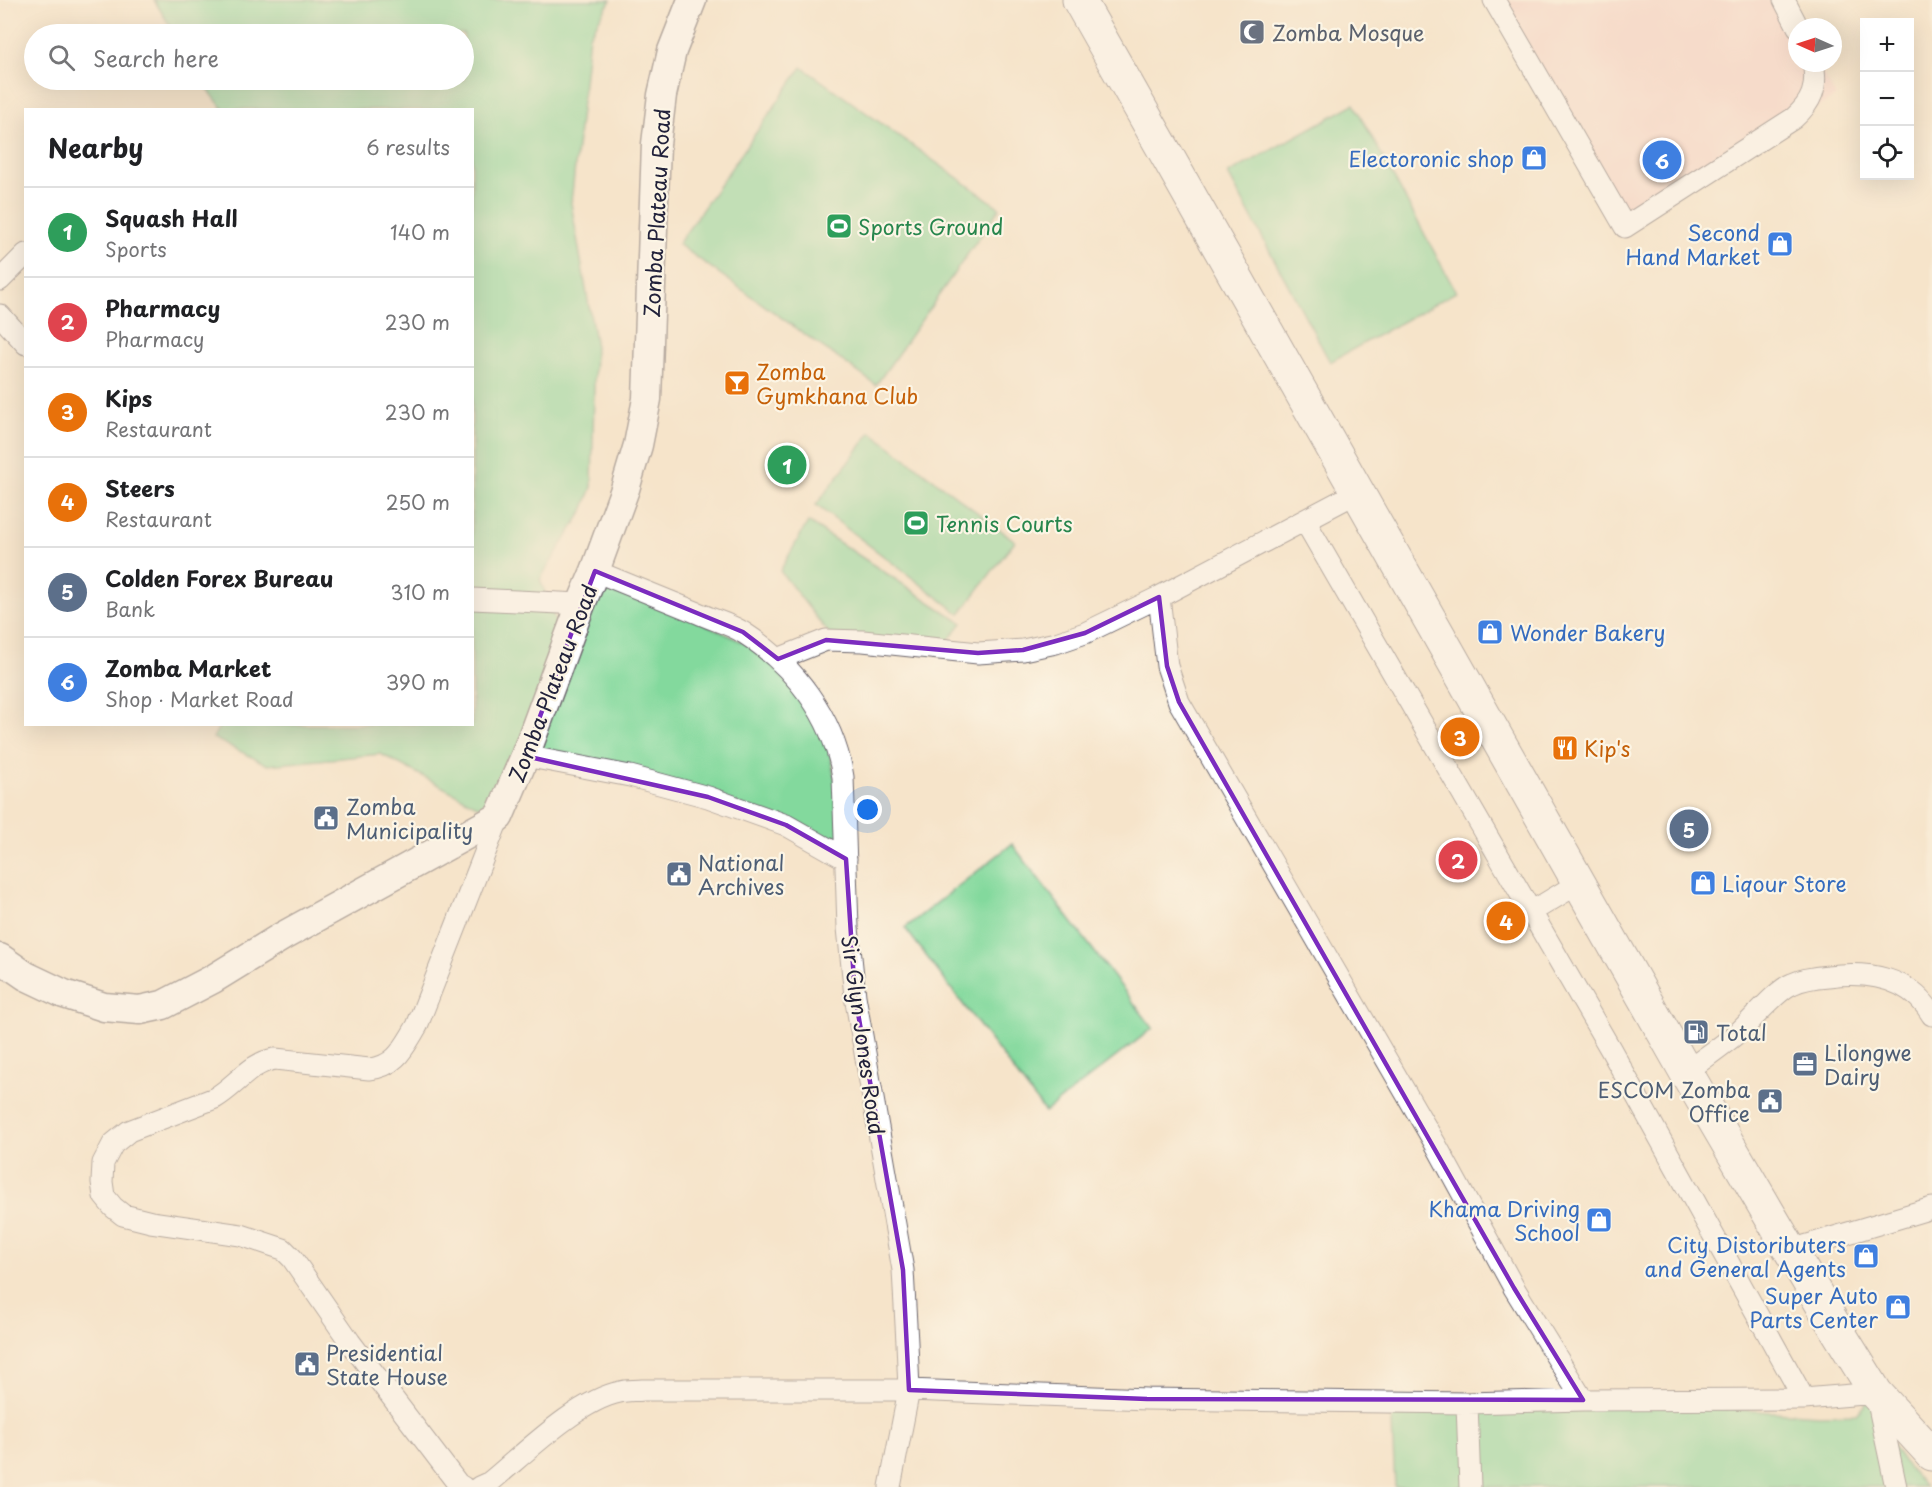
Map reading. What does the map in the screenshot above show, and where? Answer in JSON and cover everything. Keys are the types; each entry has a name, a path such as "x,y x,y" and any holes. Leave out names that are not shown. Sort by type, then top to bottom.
{"highway":[{"path":"1082,1 1686,1072 1876,1393 1932,1454"}],"street":[{"name":"Zomba Plateau Road","path":"499,817 525,756 595,571 638,445 647,399 656,144 662,95 672,51 692,0"},
{"path":"1494,0 1625,227 1794,118 1806,107 1815,81 1814,72"},
{"path":"1784,0 1793,18"},
{"path":"0,280 24,256"},
{"path":"0,315 24,342"},
{"path":"778,659 826,640 863,641 978,653 1023,650 1056,643 1085,633 1159,597 1358,492"},
{"path":"1305,521 1611,1050 1804,1399"},
{"name":"Sir Glyn Jones Road","path":"595,571 743,632 778,659 800,681 813,701 839,754 843,777 848,928 855,996 903,1270 909,1390 890,1487"},
{"path":"1159,597 1167,666 1179,702 1436,1145 1514,1288 1583,1400"},
{"path":"474,599 581,604"},
{"path":"525,756 630,776 708,797 786,825 846,859"},
{"path":"0,958 26,976 104,1007 140,1010 163,1005 499,817"},
{"path":"463,1487 458,1484 436,1456 350,1342 292,1258 283,1250 241,1235 151,1222 123,1215 104,1196 103,1163 113,1144 129,1131 214,1098 265,1060 275,1059 369,1070 380,1069 399,1057 417,1026 499,817"},
{"path":"1532,912 1579,883"},
{"path":"1686,1072 1729,1041 1788,986 1801,981 1850,973 1886,978 1906,987 1919,997 1932,1015"},
{"path":"1791,1250 1932,1208"},
{"path":"487,1485 575,1412 598,1399 619,1392 643,1390 909,1390 1147,1399 1467,1403 1804,1399 1876,1393 1896,1487"},
{"path":"1467,1403 1470,1487"}],"highlighted area":[{"path":"595,571 743,632 778,659 826,640 978,653 1023,650 1085,633 1159,597 1167,666 1179,702 1514,1288 1583,1400 1147,1399 909,1390 903,1270 855,996 846,859 786,825 708,797 525,756"}],"shaded area":[{"path":"1499,0 1779,0 1789,18 1788,72 1821,72 1836,96 1629,223"}],"green space":[{"path":"154,0 611,0 589,36 571,203 595,341 592,487 583,511 540,579 565,647 595,571 778,659 828,742 840,807 842,866 778,824 525,756 499,817 381,754 268,765 213,738 219,726 474,726 474,108 222,108 209,90 474,90 474,24 169,24"},
{"name":"Sports Ground","path":"802,67 1000,208 876,385 678,244"},
{"path":"1354,104 1456,292 1330,362 1228,174"},
{"name":"Tennis Courts","path":"871,432 1015,541 960,614 816,505"},
{"path":"808,522 962,623 943,647 830,635 780,571"},
{"path":"1012,844 1153,1028 1045,1112 905,928"},
{"path":"1876,1393 1874,1417 1903,1461 1925,1487 1395,1487 1391,1401 1583,1400 1819,1415 1856,1414"}],"place":[{"name":"Zomba Mosque","path":"1252,32"},
{"name":"Electoronic shop","path":"1534,158"},
{"name":"Zomba Market","path":"1662,160"},
{"name":"Sports Ground","path":"839,226"},
{"name":"Second Hand Market","path":"1780,244"},
{"name":"Zomba Gymkhana Club","path":"737,383"},
{"name":"Squash Hall","path":"787,465"},
{"name":"Tennis Courts","path":"916,523"},
{"name":"Wonder Bakery","path":"1490,632"},
{"name":"Kips","path":"1460,737"},
{"name":"Kip's","path":"1565,748"},
{"name":"Zomba Municipality","path":"326,818"},
{"name":"Colden Forex Bureau","path":"1689,829"},
{"name":"Pharmacy","path":"1458,860"},
{"name":"National Archives","path":"679,874"},
{"name":"Liqour Store","path":"1703,883"},
{"name":"Steers","path":"1506,921"},
{"name":"Total","path":"1696,1032"},
{"name":"Lilongwe Dairy","path":"1805,1064"},
{"name":"ESCOM Zomba Office","path":"1770,1101"},
{"name":"Khama Driving School","path":"1599,1220"},
{"name":"City Distoributers and General Agents","path":"1866,1256"},
{"name":"Super Auto Parts Center","path":"1898,1307"},
{"name":"Presidential State House","path":"307,1364"}]}
